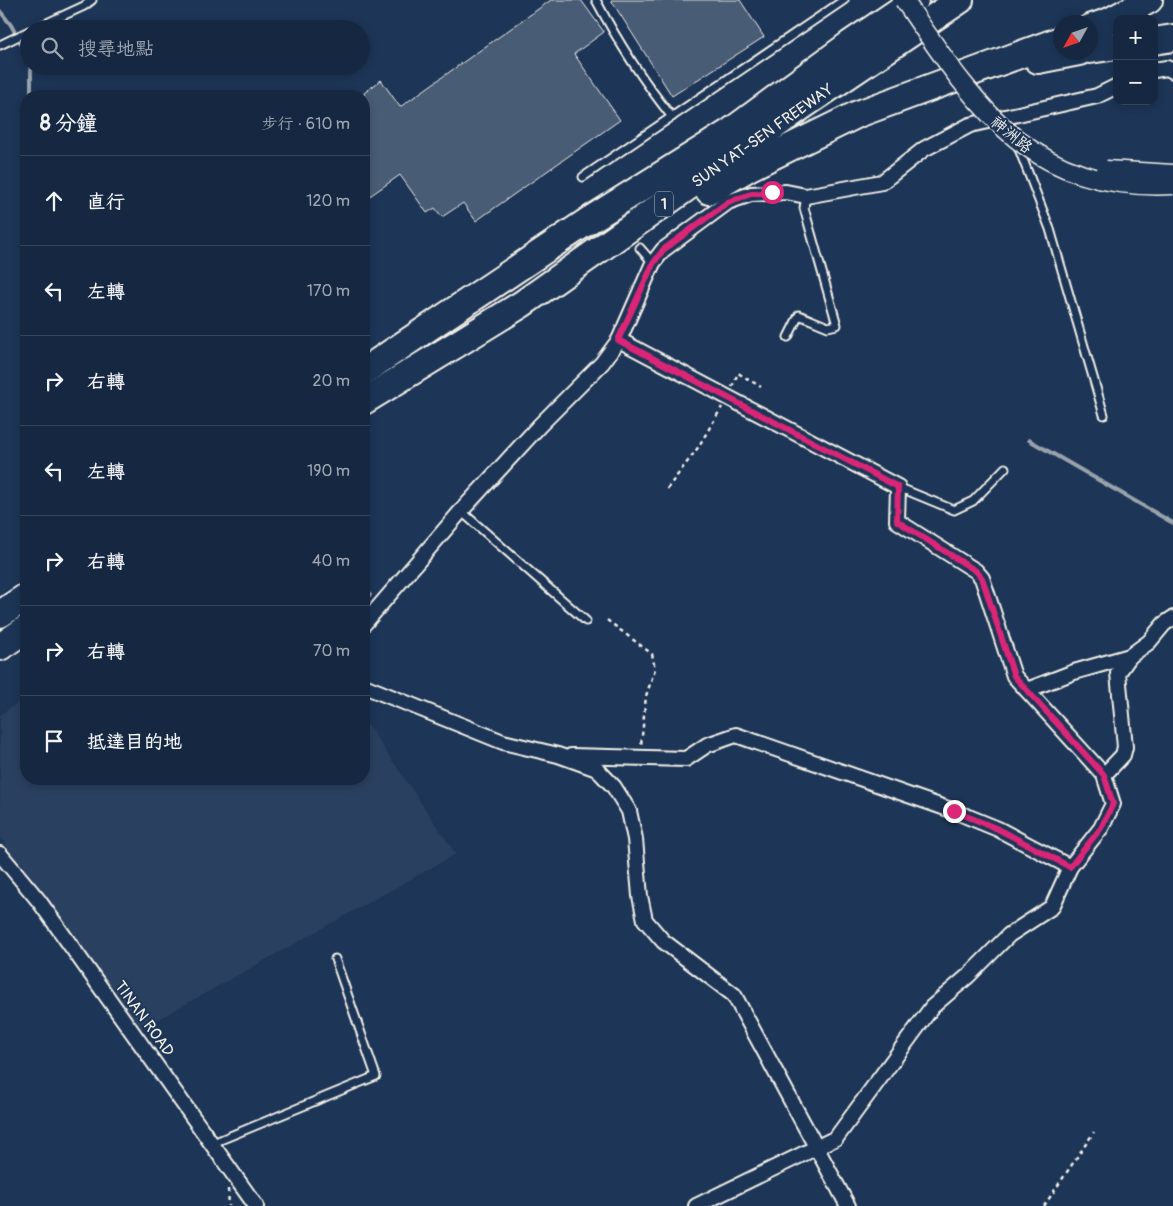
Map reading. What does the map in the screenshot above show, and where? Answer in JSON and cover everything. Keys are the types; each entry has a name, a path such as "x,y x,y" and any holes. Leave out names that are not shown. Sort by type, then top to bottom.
{"highway":[{"path":"730,132 885,0"},
{"name":"SUN YAT-SEN FREEWAY","path":"370,367 588,221 730,132 850,44 916,0"},
{"name":"SUN YAT-SEN FREEWAY","path":"370,397 522,304 796,111 960,0"},
{"path":"1100,25 1149,0"},
{"path":"1158,40 1173,38"},
{"path":"522,304 750,167 858,114 1053,43"},
{"path":"1098,49 1113,47"},
{"path":"921,90 1053,57"},
{"path":"1,614 20,601"}],"street":[{"name":"神洲路","path":"904,0 946,63 978,105 1004,130 1035,153 1068,169 1101,180 1132,186 1173,185"},
{"name":"神洲路","path":"916,0 954,57 986,97 1012,123 1041,144 1072,159 1104,170 1173,174"},
{"path":"1158,69 1167,68 1173,70"},
{"path":"370,617 461,511 540,424 602,363 618,340 653,264 663,250 728,202 751,194 786,192 806,196 882,182 924,149 970,126 1097,96 1113,88"},
{"path":"618,340 898,487 897,521 976,571 982,578 1014,676 1104,775 1113,804 1101,828 1070,867 1052,907 1009,935 968,976 932,1007 836,1138 696,1206"},
{"path":"1104,775 1123,755 1125,747 1118,674 1130,656 1149,642 1164,624 1173,618"},
{"path":"1027,690 1074,672 1130,656"},
{"path":"370,688 503,742 558,755 597,769 614,787 628,811 635,839 640,896 645,920 664,941 734,995 848,1206"},
{"path":"558,755 686,759 707,745 736,735 963,815 998,829 1070,867"},
{"name":"TINAN ROAD","path":"0,854 39,901 256,1206"}],"lane":[{"path":"54,20 84,6 92,0"},
{"path":"596,0 615,36 639,73 672,117"},
{"path":"583,178 844,0"},
{"path":"0,45 20,35"},
{"path":"1007,118 1050,229 1104,415"},
{"path":"788,337 799,315 828,327 837,326 804,208 806,196"},
{"path":"640,248 653,264"},
{"path":"898,487 954,510 973,500 1005,468"},
{"path":"461,511 586,621"},
{"path":"213,1143 376,1076 335,959"}],"path":[{"path":"667,489 697,449 728,397 738,373 761,387"},
{"path":"607,620 652,654 655,669 646,696 640,758"},
{"path":"1044,1206 1094,1132"}],"shaded area":[{"path":"20,701 20,785 370,785 370,728 456,854 139,1030 0,837 0,715"}],"building":[{"path":"551,0 581,0 604,32 574,54 620,120 476,221 463,203 442,217 435,208 427,213 400,175 370,196 370,90 368,90 381,80 400,107"},
{"path":"611,0 740,0 764,37 672,96"}],"waterway":[{"path":"0,11 11,25 20,42"},
{"path":"31,75 31,90"},
{"path":"1029,440 1173,523"}],"route":[{"path":"772,192 751,194 728,202 663,250 653,264 618,340 898,487 897,521 976,571 982,578 1014,676 1104,775 1113,804 1101,828 1070,867 998,829 954,811"}]}
